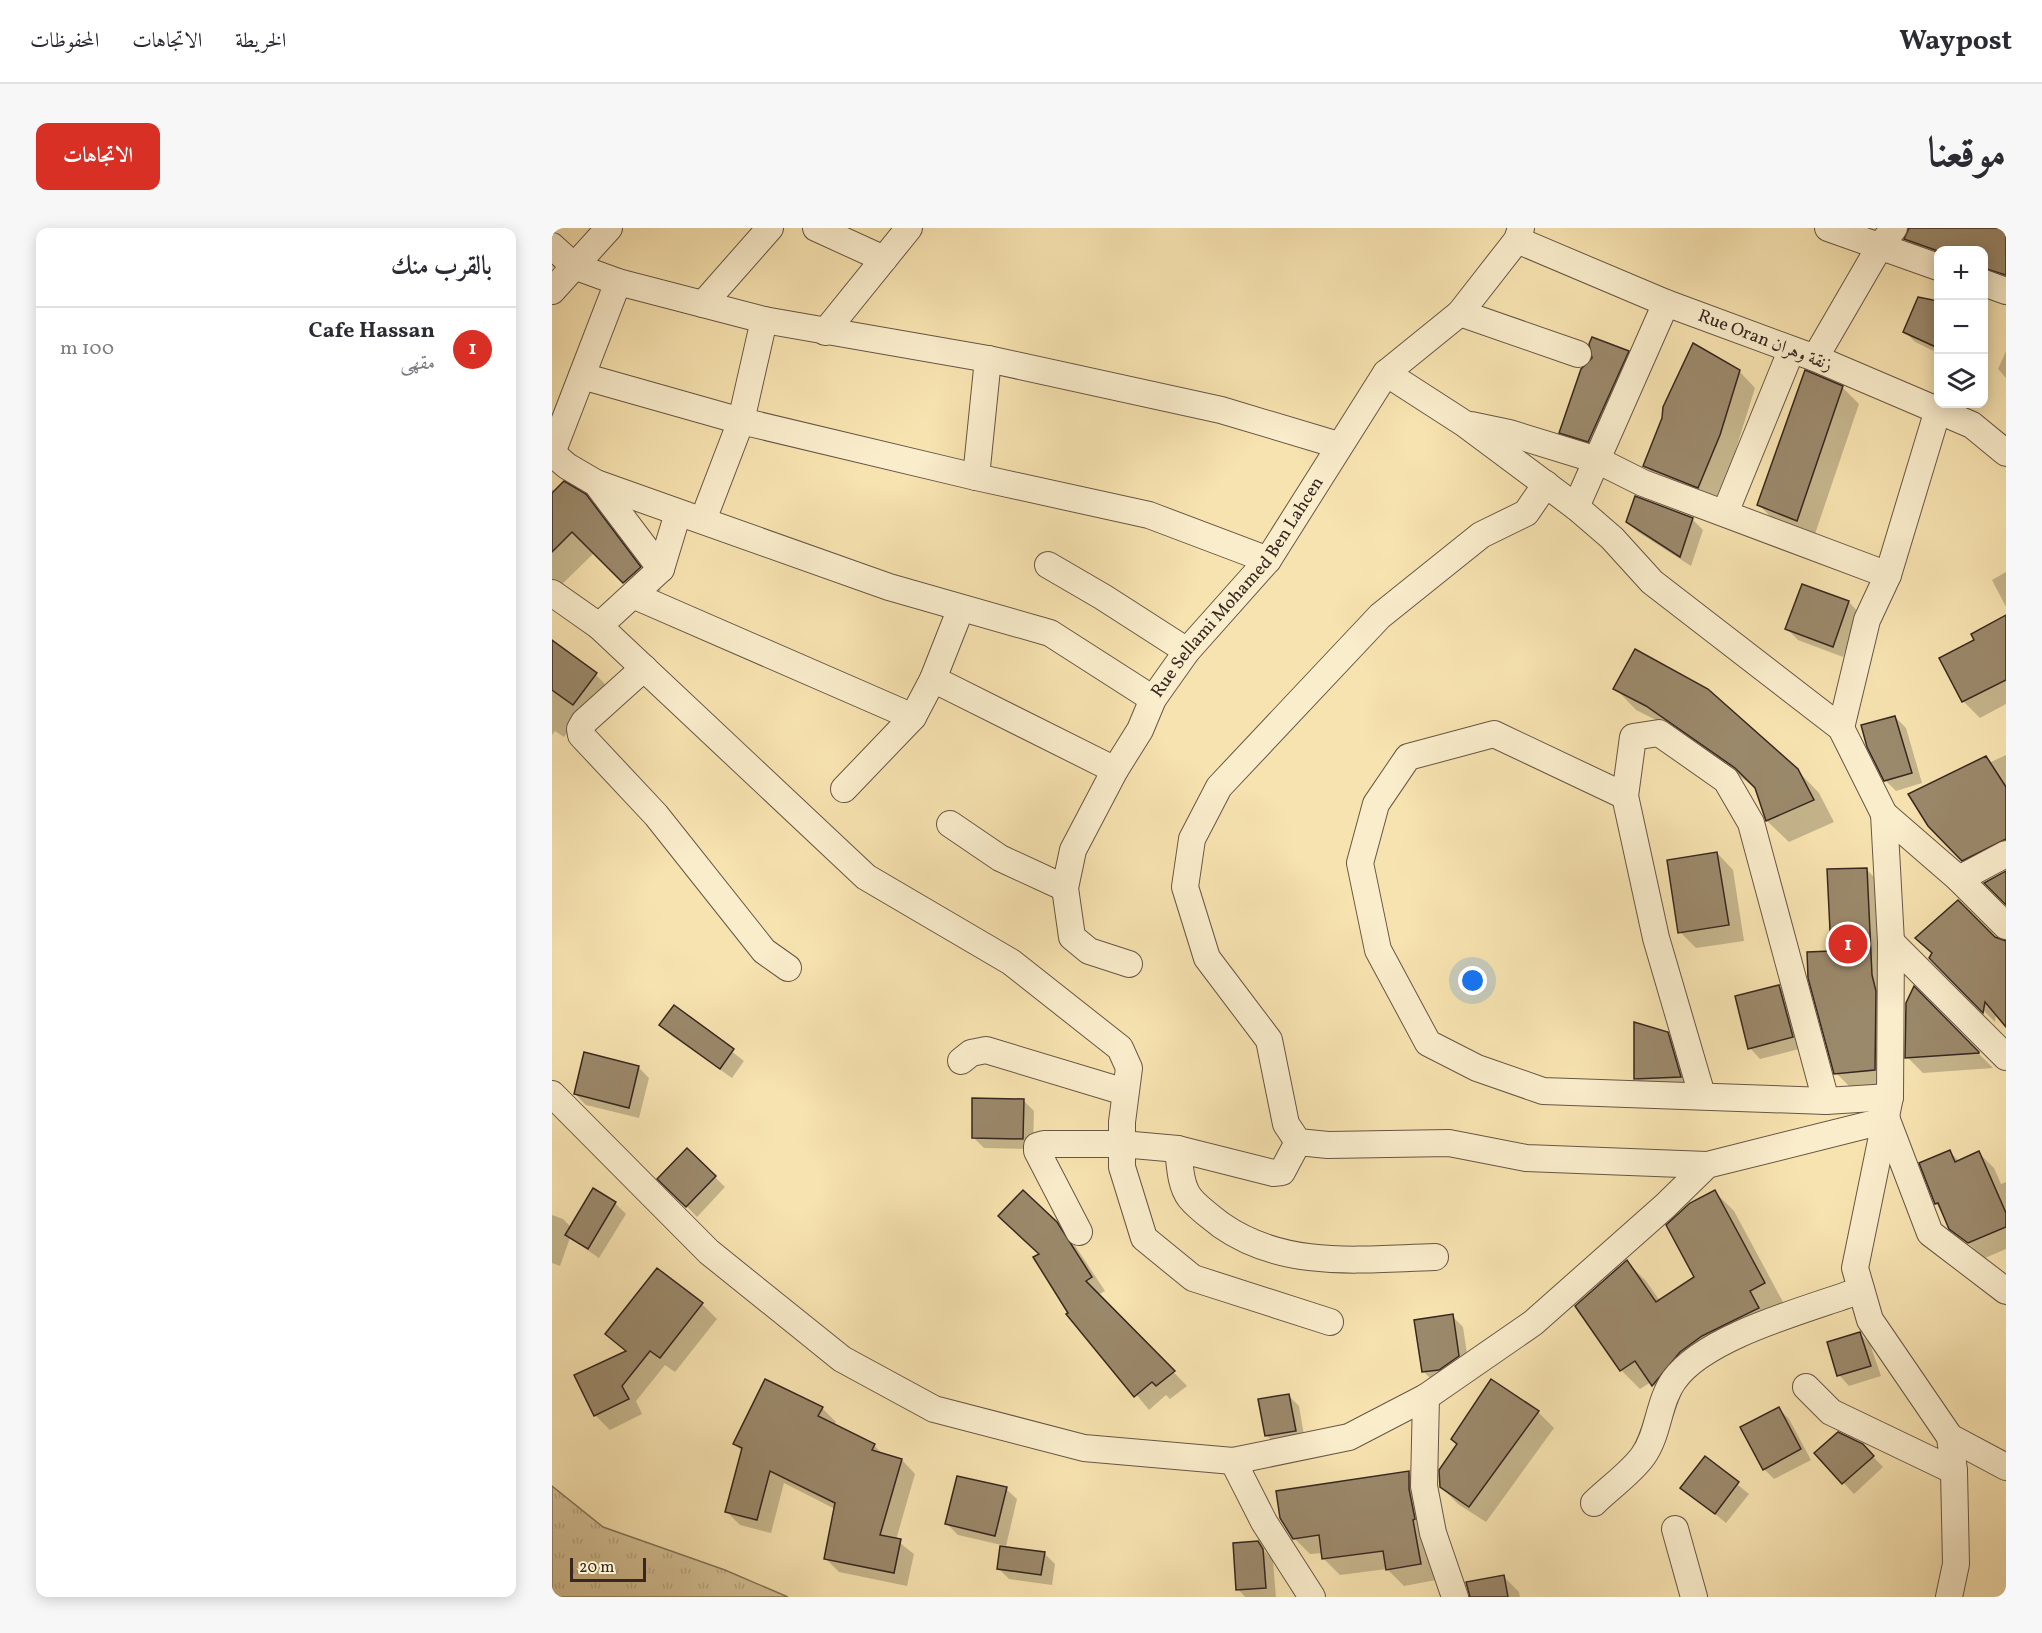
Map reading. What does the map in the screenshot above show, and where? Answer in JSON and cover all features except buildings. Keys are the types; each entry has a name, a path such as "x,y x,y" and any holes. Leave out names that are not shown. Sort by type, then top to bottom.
{"street":[{"path":"552,291 609,228"},
{"path":"703,304 770,228"},
{"path":"816,228 884,259"},
{"path":"825,332 909,228"},
{"path":"1828,228 1887,237 1934,265"},
{"name":"Rue Oran زنقة وهران","path":"1519,234 1666,303 1815,358 1937,413 1972,425 2006,453"},
{"name":"Rue Sellami Mohamed Ben Lahcen","path":"1129,964 1089,951 1072,937 1065,888 1073,850 1115,770 1140,730 1153,699 1187,651 1268,560 1386,373 1461,313 1519,234"},
{"path":"1815,358 1887,237"},
{"path":"552,246 574,266 618,282 764,320 987,359 1221,410 1338,446"},
{"path":"618,282 552,453 567,466 596,483 890,587 1050,633 1153,699"},
{"path":"1988,285 2006,291"},
{"path":"1576,507 1666,303"},
{"path":"1461,313 1578,354"},
{"path":"599,626 635,596 661,569 691,516 741,421 764,320"},
{"path":"1725,513 1791,351"},
{"path":"976,477 987,359"},
{"path":"1386,373 1465,424 1576,507 1612,538 1652,582 1841,728 1884,814 1959,879 2006,926"},
{"path":"582,376 741,421 976,477 1149,515 1268,560"},
{"path":"1841,728 1867,620 1888,575 1937,413"},
{"path":"1465,424 1509,433 1597,460 1643,483 1888,575"},
{"path":"596,483 661,569"},
{"path":"1298,1142 1286,1124 1269,1040 1207,958 1185,887 1192,839 1219,787 1380,616 1481,535 1526,513 1546,484"},
{"path":"1048,565 1187,651"},
{"path":"552,593 599,626 866,876 1011,962 1120,1048 1129,1068 1125,1092 1122,1167 1144,1238 1193,1278 1330,1322"},
{"path":"635,596 913,717"},
{"path":"844,789 913,717 933,679 961,608"},
{"path":"644,668 584,722 580,729 581,735 656,815 764,951 788,968"},
{"path":"933,679 1115,770"},
{"path":"1702,1095 1656,938 1625,796 1633,737 1650,734 1659,733 1726,780 1751,823 1826,1101"},
{"path":"1625,796 1494,734 1408,757 1376,804 1360,863 1378,950 1428,1043 1477,1068 1544,1091 1826,1101 1888,1108"},
{"path":"1884,814 1891,942 1888,1108 1855,1268 1870,1320 1950,1437 2006,1467"},
{"path":"950,824 1000,858 1065,888"},
{"path":"1959,879 2006,854"},
{"path":"1891,942 2004,1052"},
{"path":"961,1061 971,1053 986,1050 1125,1092"},
{"path":"552,1094 709,1252 842,1359 924,1404 934,1409 1084,1448 1233,1461 1349,1437 1426,1397 1533,1323 1665,1206 1707,1165"},
{"path":"1298,1142 1329,1145 1449,1143 1526,1158 1707,1165 1888,1108"},
{"path":"1888,1108 1930,1233 2006,1291"},
{"path":"1079,1232 1037,1151 1037,1146 1044,1144 1122,1144 1178,1149 1273,1173 1282,1172 1298,1142"},
{"path":"1178,1149 1182,1182 1190,1197 1210,1217 1244,1240 1286,1255 1341,1260 1435,1257"},
{"path":"1593,1503 1644,1455 1664,1396 1675,1378 1690,1363 1730,1338 1861,1290"},
{"path":"1806,1387 1831,1412 1954,1471"},
{"path":"1426,1397 1424,1486 1433,1533 1455,1597"},
{"path":"1949,1597 1956,1564 1954,1471 1950,1437"},
{"path":"1233,1461 1264,1522 1312,1597"},
{"path":"1676,1529 1694,1597"}],"green space":[{"path":"552,1486 603,1527 725,1570 788,1597 552,1597"}],"place":[{"name":"Cafe Hassan","path":"1848,944"}]}
